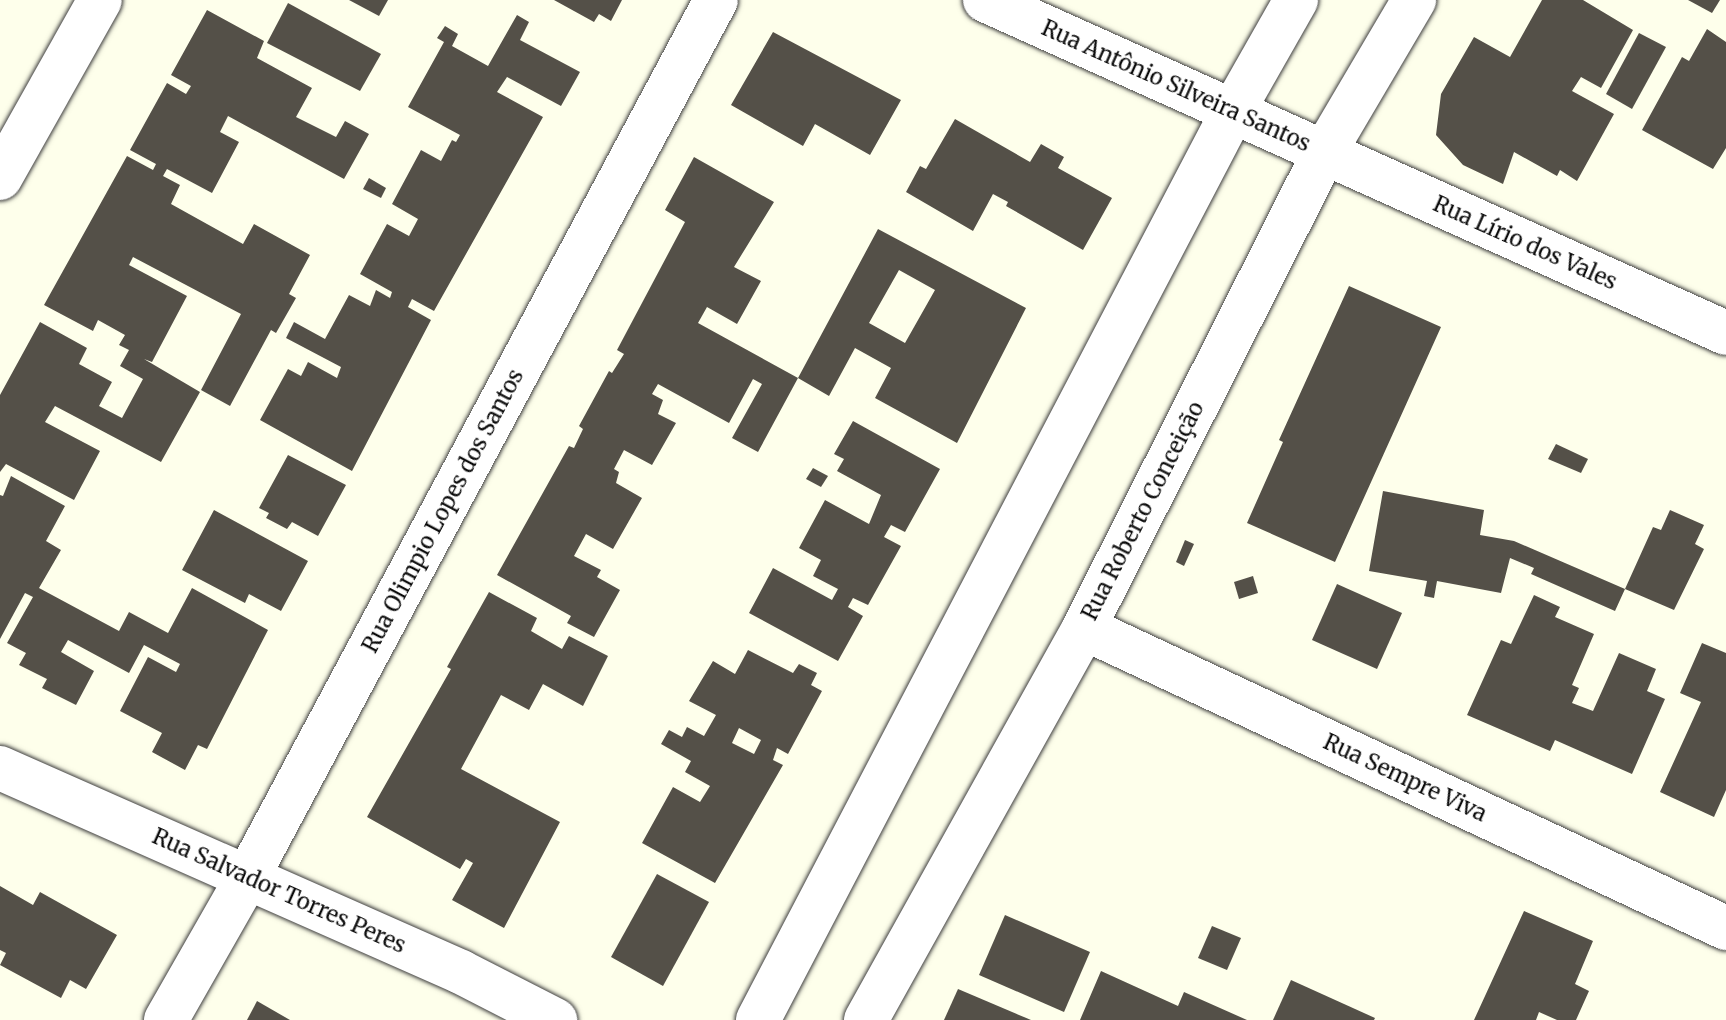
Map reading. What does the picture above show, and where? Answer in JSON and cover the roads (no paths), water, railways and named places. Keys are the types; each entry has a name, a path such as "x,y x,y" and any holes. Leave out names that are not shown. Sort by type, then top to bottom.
{"street":[{"path":"0,178 100,0"},
{"name":"Rua Olimpio Lopes dos Santos","path":"166,1020 247,878 716,0"},
{"name":"Rua Antônio Silveira Santos","path":"985,0 1324,153"},
{"path":"758,1020 1233,111 1296,0"},
{"name":"Rua Roberto Conceição","path":"866,1020 1084,628 1324,153 1414,0"},
{"name":"Rua Lírio dos Vales","path":"1324,153 1726,333"},
{"name":"Rua Sempre Viva","path":"1084,628 1726,928"},
{"name":"Rua Salvador Torres Peres","path":"0,768 461,972 555,1020"}]}
